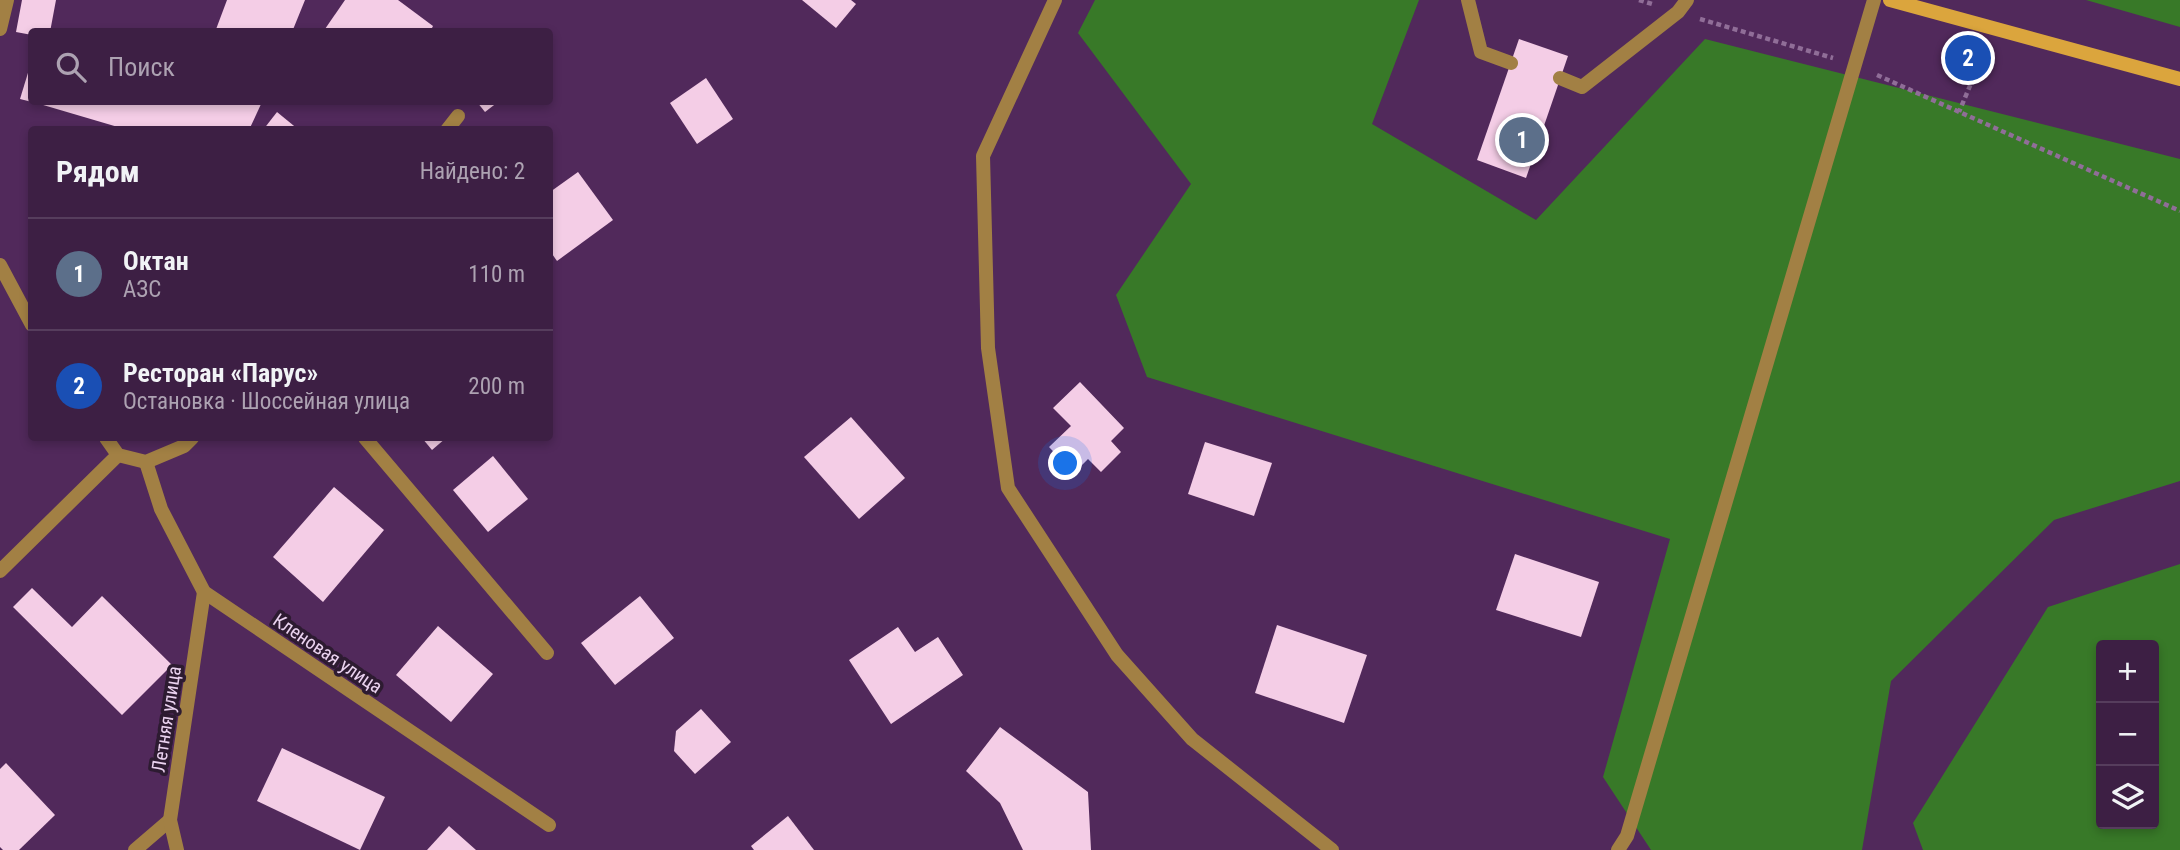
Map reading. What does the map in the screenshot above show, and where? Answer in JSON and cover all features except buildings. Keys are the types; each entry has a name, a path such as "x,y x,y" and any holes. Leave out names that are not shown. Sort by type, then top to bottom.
{"main road":[{"path":"1890,0 2180,79"}],"street":[{"path":"0,29 7,0"},
{"path":"1055,0 983,156 988,348 1008,488 1110,644 1192,739 1332,850"},
{"path":"1468,0 1481,52 1511,63"},
{"path":"1618,850 1631,823 1874,0"},
{"path":"1560,78 1582,87 1682,6"},
{"path":"450,126 458,116"},
{"path":"0,265 28,318"},
{"path":"108,441 118,455 146,462 184,446 189,441"},
{"path":"368,441 547,653"},
{"path":"0,571 118,455"},
{"name":"Кленовая улица","path":"146,462 161,509 204,592 549,825"},
{"name":"Летняя улица","path":"177,850 170,820 204,592"},
{"path":"135,850 170,820"}],"path":[{"path":"1639,0 1682,6 1854,65 2180,211"},
{"path":"1954,59 1977,69 1959,112"}],"green space":[{"path":"1095,0 1419,0 1372,124 1536,220 1705,39 2180,159 2180,481 2054,520 1891,681 1862,850 1651,850 1603,777 1670,539 1147,377 1116,295 1191,184 1078,33"},
{"path":"2086,0 2180,0 2180,27"},
{"path":"2180,564 2180,850 1923,850 1913,823 2048,607"}],"place":[{"name":"Ресторан «Парус»","path":"1968,58"},
{"name":"Октан","path":"1522,140"}]}
